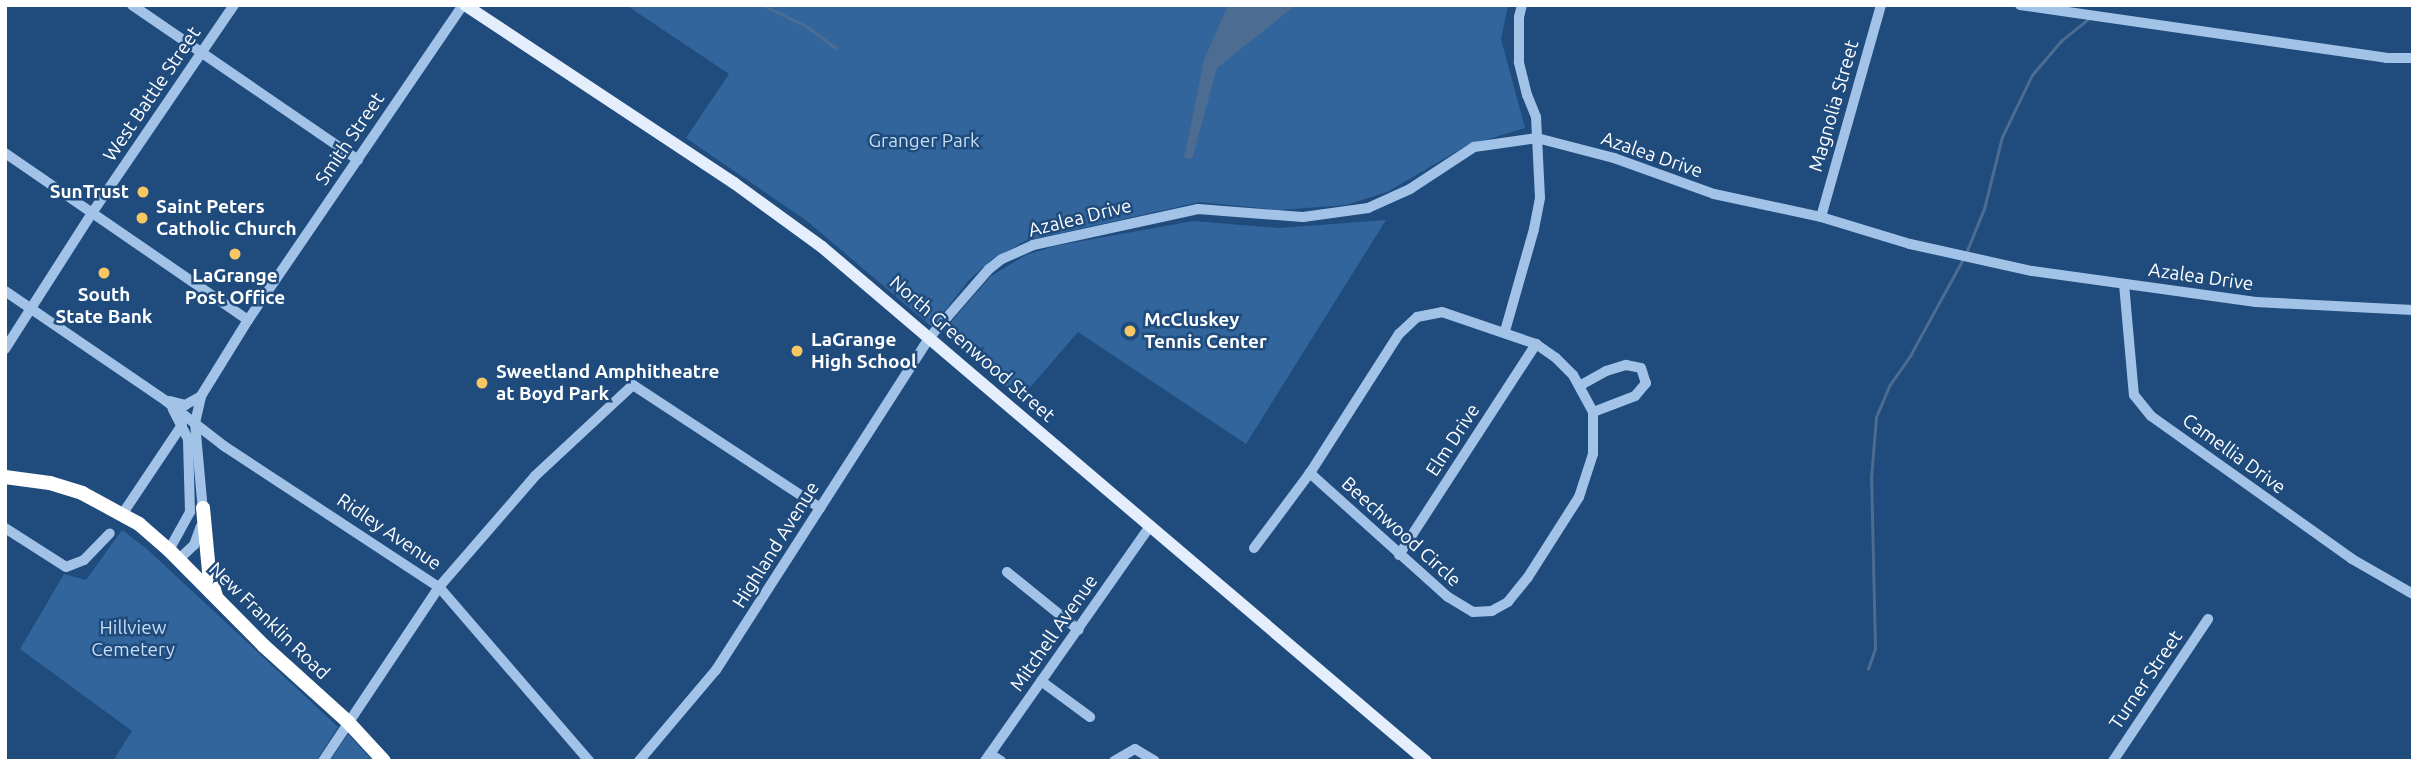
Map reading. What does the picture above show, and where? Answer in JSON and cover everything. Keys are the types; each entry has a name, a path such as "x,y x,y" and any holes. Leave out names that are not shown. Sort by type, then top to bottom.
{"highway":[{"name":"New Franklin Road","path":"5,477 66,488 123,513 174,554 216,599 348,722 384,761"},
{"path":"203,508 209,572 216,599"}],"main road":[{"name":"North Greenwood Street","path":"464,5 746,191 822,247 1426,761"}],"street":[{"path":"132,5 358,160"},
{"name":"West Battle Street","path":"5,349 92,213 234,5"},
{"name":"Smith Street","path":"174,554 194,545 200,535 203,508 195,423 201,396 266,293 464,5"},
{"path":"1505,331 1534,229 1539,198 1536,117 1527,95 1520,62 1519,17 1522,5"},
{"name":"Magnolia Street","path":"1821,217 1881,5"},
{"path":"2020,5 2386,58 2413,58"},
{"name":"Azalea Drive","path":"929,338 989,269 1002,259 1033,245 1198,209 1303,217 1368,208 1410,189 1474,147 1538,138 1614,158 1714,194 1821,217 1923,247 2032,271 2282,304 2413,310"},
{"path":"5,153 248,320"},
{"name":"Camellia Drive","path":"2124,284 2134,395 2151,416 2352,559 2413,594"},
{"name":"Ridley Avenue","path":"5,291 166,401 224,446 439,587 589,761"},
{"name":"Smith Street","path":"231,308 249,307 266,293"},
{"name":"Beechwood Circle","path":"1254,548 1310,473 1399,334 1412,320 1430,313 1442,312 1505,331 1536,344 1565,366 1581,385 1593,412 1595,444 1584,486 1528,577 1503,606 1486,612 1466,610 1399,555 1310,473"},
{"name":"Highland Avenue","path":"639,761 716,670 929,338"},
{"name":"Elm Drive","path":"1399,555 1536,344"},
{"path":"1581,385 1605,371 1626,365 1641,369 1646,383 1635,396 1593,412"},
{"path":"323,761 439,587 535,476 633,385 820,508"},
{"path":"166,401 185,405 201,396"},
{"name":"Ridley Avenue","path":"166,401 182,425"},
{"path":"174,554 190,512 188,439 182,425"},
{"path":"123,513 182,425"},
{"name":"Mitchell Avenue","path":"988,757 1150,526"},
{"path":"5,528 66,567 84,560 110,533"},
{"path":"1007,572 1079,630"},
{"name":"Turner Street","path":"2113,761 2208,619"},
{"path":"1041,681 1090,717"},
{"path":"1114,761 1135,749 1155,761"},
{"path":"988,757 1001,761"}],"green space":[{"name":"Granger Park","path":"626,5 1508,5 1501,39 1525,128 1466,146 1387,192 1346,205 1279,210 1200,202 1025,241 991,260 969,280 932,327 807,221 686,138 729,74"},
{"name":"McCluskey Tennis Center","path":"1386,220 1246,444 1078,332 1020,399 943,331 991,276 1026,255 1055,246 1193,221 1279,228"},
{"name":"Hillview Cemetery","path":"122,530 147,549 338,727 316,761 113,761 132,731 20,649 64,574 86,580"},
{"path":"348,734 373,761 330,761"}],"shaded area":[{"path":"1228,5 1296,5 1217,68 1192,159 1184,158 1204,60"}],"waterway":[{"path":"763,5 808,27 835,47"},
{"path":"1966,253 1984,209 2002,137 2032,75 2061,41 2088,19"},
{"path":"1868,669 1875,649 1871,478 1876,417 1889,386 1911,354 1963,259"}],"place":[{"name":"SunTrust","path":"143,192"},
{"name":"Saint Peters Catholic Church","path":"142,218"},
{"name":"LaGrange Post Office","path":"235,254"},
{"name":"South State Bank","path":"104,273"},
{"name":"McCluskey Tennis Center","path":"1130,331"},
{"name":"LaGrange High School","path":"797,351"},
{"name":"Sweetland Amphitheatre at Boyd Park","path":"482,383"}]}
